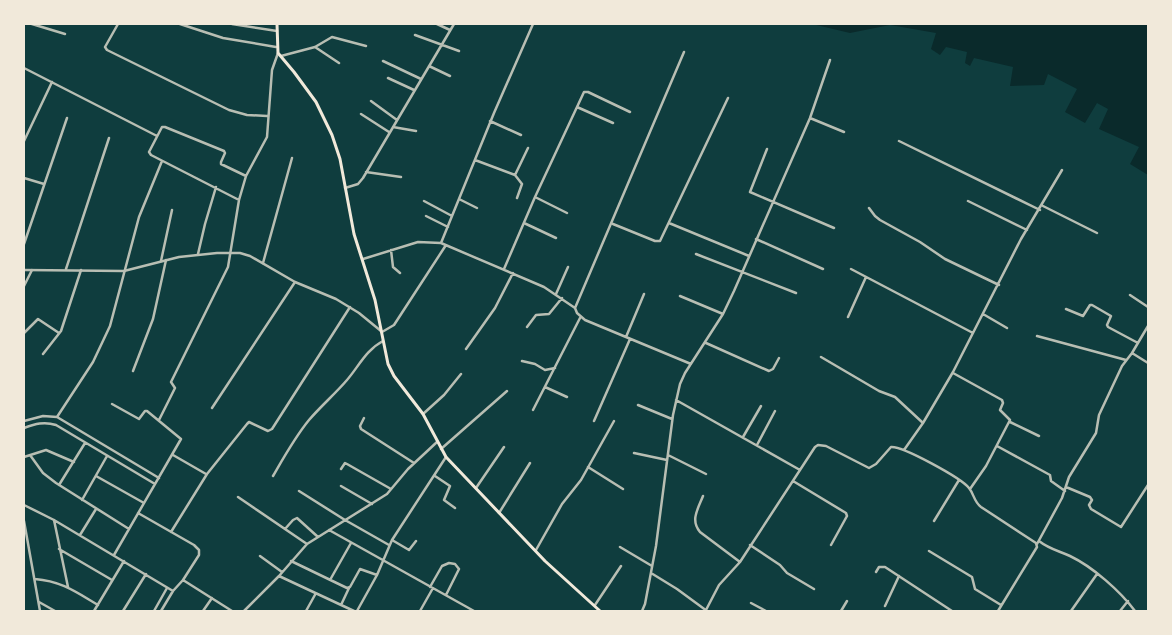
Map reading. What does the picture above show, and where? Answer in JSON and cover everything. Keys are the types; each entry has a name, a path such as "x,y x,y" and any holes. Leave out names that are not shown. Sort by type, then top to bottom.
{"main road":[{"path":"276,27 276,47 279,55 307,90 328,124 340,159 351,223 375,300 389,368 422,414 446,457 555,570 600,611"}],"street":[{"path":"32,24 65,34"},
{"path":"118,24 105,47 107,50 229,110 247,115 267,116"},
{"path":"180,24 223,38 276,47"},
{"path":"232,24 276,27"},
{"path":"437,24 450,30"},
{"path":"345,188 358,184 366,172 454,24"},
{"path":"441,243 490,121 533,24"},
{"path":"415,35 459,51"},
{"path":"159,420 175,388 171,382 228,267 239,200 246,176 265,143 272,70 279,55 315,47 332,37 366,46"},
{"path":"315,47 339,63"},
{"path":"575,308 684,52"},
{"path":"642,611 651,573 672,419 680,384 723,314 810,118 830,60"},
{"path":"383,61 421,78"},
{"path":"429,66 450,76"},
{"path":"24,68 157,136"},
{"path":"388,78 414,90"},
{"path":"24,141 52,82"},
{"path":"504,269 583,94 585,92 630,112"},
{"path":"612,224 658,242 669,223 728,98"},
{"path":"370,101 397,120"},
{"path":"577,107 613,123"},
{"path":"361,114 390,132"},
{"path":"24,244 67,118"},
{"path":"810,118 844,132"},
{"path":"490,121 521,135"},
{"path":"239,200 149,154 163,126 224,151 221,164 246,176"},
{"path":"393,126 416,131"},
{"path":"66,269 109,138"},
{"path":"899,141 1040,210"},
{"path":"515,174 528,148"},
{"path":"767,149 750,192 834,228"},
{"path":"264,263 292,158"},
{"path":"475,160 515,174 522,184 517,198"},
{"path":"57,417 102,345 115,310 139,217 162,161"},
{"path":"904,450 923,423 953,372 1027,230 1062,170"},
{"path":"366,172 401,177"},
{"path":"24,178 44,184"},
{"path":"198,254 204,224 216,187"},
{"path":"535,197 567,213"},
{"path":"459,199 477,208"},
{"path":"424,200 452,216"},
{"path":"968,202 1027,230"},
{"path":"1042,206 1097,233"},
{"path":"869,208 875,216 935,253 999,285"},
{"path":"161,261 172,210"},
{"path":"426,216 448,227"},
{"path":"669,223 749,256"},
{"path":"524,224 556,238"},
{"path":"756,239 823,269"},
{"path":"362,260 418,242 441,243 504,269 556,294 575,308 580,318 691,364"},
{"path":"24,270 124,271 198,254 230,253 250,256 295,282 350,307 382,332 394,325 446,245"},
{"path":"391,250 393,267 400,273"},
{"path":"696,254 796,293"},
{"path":"133,371 153,319 166,260"},
{"path":"556,294 568,267"},
{"path":"851,269 973,333"},
{"path":"24,286 32,270"},
{"path":"43,354 59,332 81,270"},
{"path":"466,349 496,308 513,273"},
{"path":"848,317 866,277"},
{"path":"212,408 295,282"},
{"path":"626,337 644,294"},
{"path":"1130,295 1148,307"},
{"path":"680,296 723,314"},
{"path":"527,328 538,314 549,314 562,298"},
{"path":"1066,309 1083,316 1092,304 1111,316 1107,324 1108,327 1138,343"},
{"path":"171,532 206,474 247,424 249,422 268,431 272,429 350,307"},
{"path":"983,314 1007,328"},
{"path":"533,410 580,318"},
{"path":"24,333 38,319 55,332 59,332"},
{"path":"998,611 1033,554 1065,491 1073,470 1096,433 1099,415 1126,360 1148,326"},
{"path":"1037,336 1126,360"},
{"path":"594,421 630,339"},
{"path":"273,476 297,436 311,418 347,380 364,355 375,345 383,341"},
{"path":"706,343 769,371 773,369 779,358"},
{"path":"1132,352 1148,363"},
{"path":"821,356 879,391 895,397 923,423"},
{"path":"522,361 535,364 544,370 555,368"},
{"path":"953,372 1002,400 1003,403 1000,410 1009,418 1010,422 1039,436"},
{"path":"422,414 444,395 461,374"},
{"path":"545,387 567,397"},
{"path":"441,449 507,391"},
{"path":"676,400 800,470"},
{"path":"112,404 137,419 146,411 181,439 114,555"},
{"path":"638,405 672,419"},
{"path":"743,437 761,406"},
{"path":"757,445 775,411"},
{"path":"24,421 44,416 57,417 159,478"},
{"path":"364,418 360,426 361,429 415,463"},
{"path":"536,550 562,504 577,486 614,421"},
{"path":"24,428 40,422 56,425 155,484"},
{"path":"970,489 1010,422"},
{"path":"244,611 279,576 306,544 392,490 415,463 437,442"},
{"path":"59,486 85,443"},
{"path":"651,573 706,610 719,585 740,562 815,447 818,445 826,446 869,468 876,464 891,448 904,450 959,480 970,489 977,504 1038,543 1080,561 1120,592 1135,611"},
{"path":"997,446 1050,475 1051,482 1065,491"},
{"path":"476,488 504,447"},
{"path":"24,457 46,450 74,462"},
{"path":"634,453 667,460"},
{"path":"30,455 43,473 59,486 129,529"},
{"path":"173,455 206,474"},
{"path":"668,455 706,474"},
{"path":"82,500 107,456"},
{"path":"279,576 355,611 377,575 392,540 446,457"},
{"path":"499,513 530,463"},
{"path":"341,470 344,464 347,464 392,490"},
{"path":"588,467 623,489"},
{"path":"96,476 144,504"},
{"path":"435,476 450,486 444,500 454,508"},
{"path":"934,521 959,480"},
{"path":"793,481 847,514 830,545"},
{"path":"1066,487 1090,497 1092,500 1090,507 1122,527 1148,485"},
{"path":"341,486 372,504"},
{"path":"299,492 390,545"},
{"path":"704,496 695,517 696,527 740,562"},
{"path":"238,497 306,544"},
{"path":"24,505 124,560 173,591"},
{"path":"80,535 96,508"},
{"path":"138,513 200,550 183,580 173,591 161,611"},
{"path":"285,529 297,518 318,537"},
{"path":"54,520 68,587"},
{"path":"24,522 40,611"},
{"path":"329,530 474,611"},
{"path":"392,540 407,550 416,541"},
{"path":"330,580 352,543"},
{"path":"620,546 652,566"},
{"path":"750,546 780,565 787,573 814,589"},
{"path":"59,549 112,580"},
{"path":"929,551 972,577 975,589 1001,606"},
{"path":"260,556 282,572"},
{"path":"94,611 124,560"},
{"path":"290,561 349,588"},
{"path":"420,611 442,566 449,563 455,564 459,569 446,595"},
{"path":"595,605 620,566"},
{"path":"876,572 883,566 952,611"},
{"path":"340,604 360,569 377,575"},
{"path":"122,611 146,574"},
{"path":"1070,611 1097,574"},
{"path":"885,606 899,576"},
{"path":"35,579 50,580 68,587 98,605"},
{"path":"183,580 232,611"},
{"path":"154,611 167,588"},
{"path":"306,611 316,593"},
{"path":"203,611 212,598"},
{"path":"841,611 847,601"},
{"path":"1120,611 1128,601"},
{"path":"39,602 55,611"},
{"path":"751,603 766,611"}],"water":[{"path":"812,24 1148,24 1148,175 1130,164 1139,147 1099,129 1108,109 1097,103 1085,123 1065,112 1077,89 1048,74 1044,85 1010,86 1013,67 974,58 970,66 965,63 967,52 946,47 940,55 931,49 936,33 890,25 850,33"}]}
